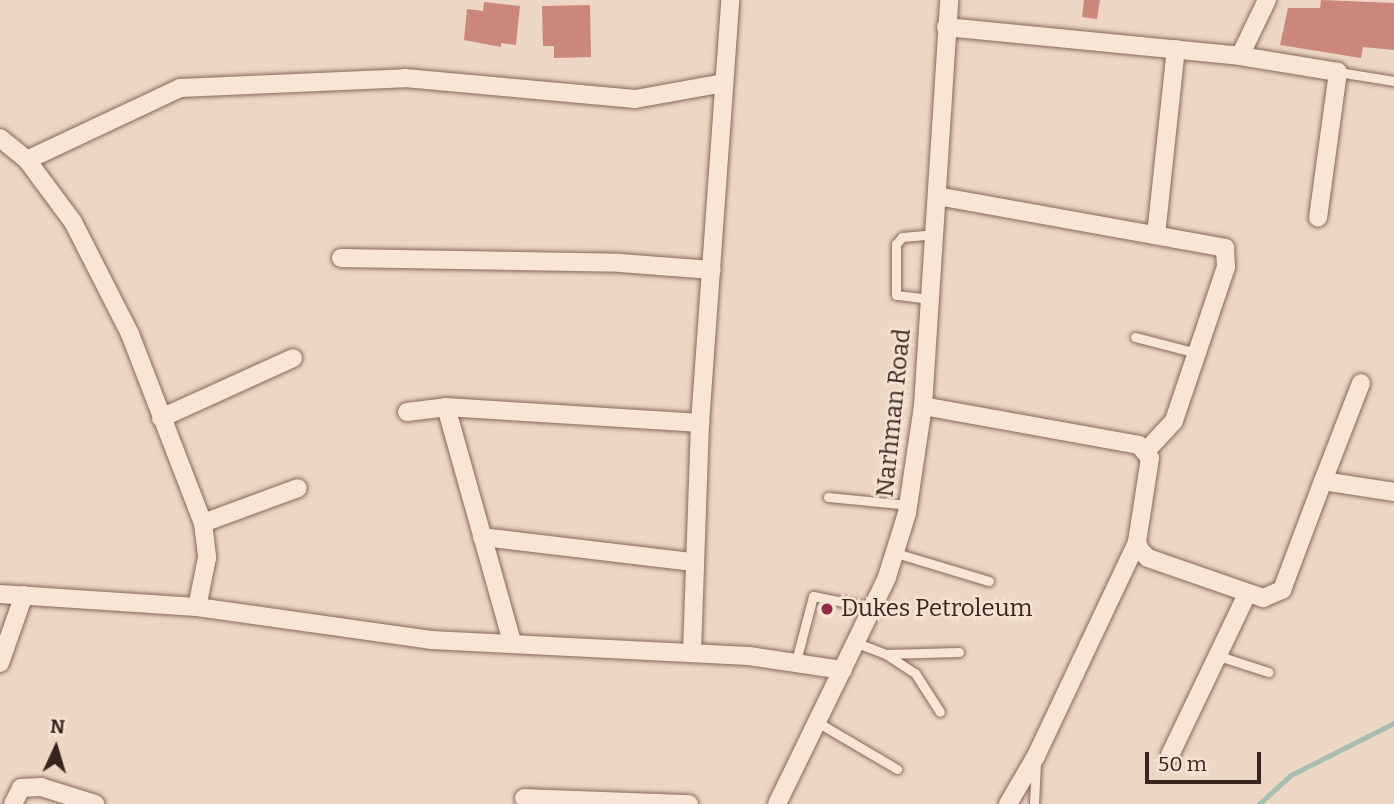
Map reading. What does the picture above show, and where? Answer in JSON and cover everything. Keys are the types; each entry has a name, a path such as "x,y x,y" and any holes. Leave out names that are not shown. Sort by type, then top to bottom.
{"street":[{"path":"692,652 699,423 730,0"},
{"name":"Narhman Road","path":"777,804 873,608 896,553 908,505 923,406 949,0"},
{"path":"1240,56 1267,0"},
{"path":"946,27 1240,56 1338,72 1318,218"},
{"path":"1156,235 1177,50"},
{"path":"27,160 180,88 405,78 635,99 724,83"},
{"path":"0,138 27,160 85,246 130,334 203,523 206,558 197,607"},
{"path":"937,196 1225,248 1226,267 1174,421 1147,450"},
{"path":"341,258 620,263 712,270"},
{"path":"161,418 293,358"},
{"path":"1137,542 1148,558 1247,594 1263,598 1282,590 1362,383"},
{"path":"923,406 1147,450"},
{"path":"407,412 446,407 699,423"},
{"path":"446,407 512,642"},
{"path":"1008,804 1036,757 1137,542 1150,458 1147,450"},
{"path":"1323,481 1394,492"},
{"path":"203,523 298,488"},
{"path":"482,537 693,562"},
{"path":"0,594 197,607 421,639 692,652 796,661 844,670"},
{"path":"1170,755 1247,594"},
{"path":"0,663 24,595"},
{"path":"13,804 21,788 41,787 95,804"},
{"path":"524,799 689,804"}],"lane":[{"path":"1338,72 1394,81"},
{"path":"930,299 896,295 895,244 902,237 934,234"},
{"path":"1135,337 1197,353"},
{"path":"828,497 908,505"},
{"path":"896,553 989,581"},
{"path":"796,661 813,596 873,608"},
{"path":"857,643 885,654 915,673 940,712"},
{"path":"885,654 959,652"},
{"path":"1219,656 1269,672"},
{"path":"817,722 897,769"},
{"path":"1034,804 1036,757"}],"building":[{"path":"1084,0 1100,0 1097,19 1082,17"},
{"path":"1321,0 1394,3 1394,50 1363,47 1361,58 1280,45 1288,8 1320,8"},
{"path":"484,2 520,6 516,45 501,43 501,47 464,40 467,9 483,11"},
{"path":"590,5 591,57 554,58 554,46 543,46 542,6"}],"waterway":[{"path":"1259,804 1291,775 1394,723"}],"place":[{"name":"Dukes Petroleum","path":"827,609"}]}
